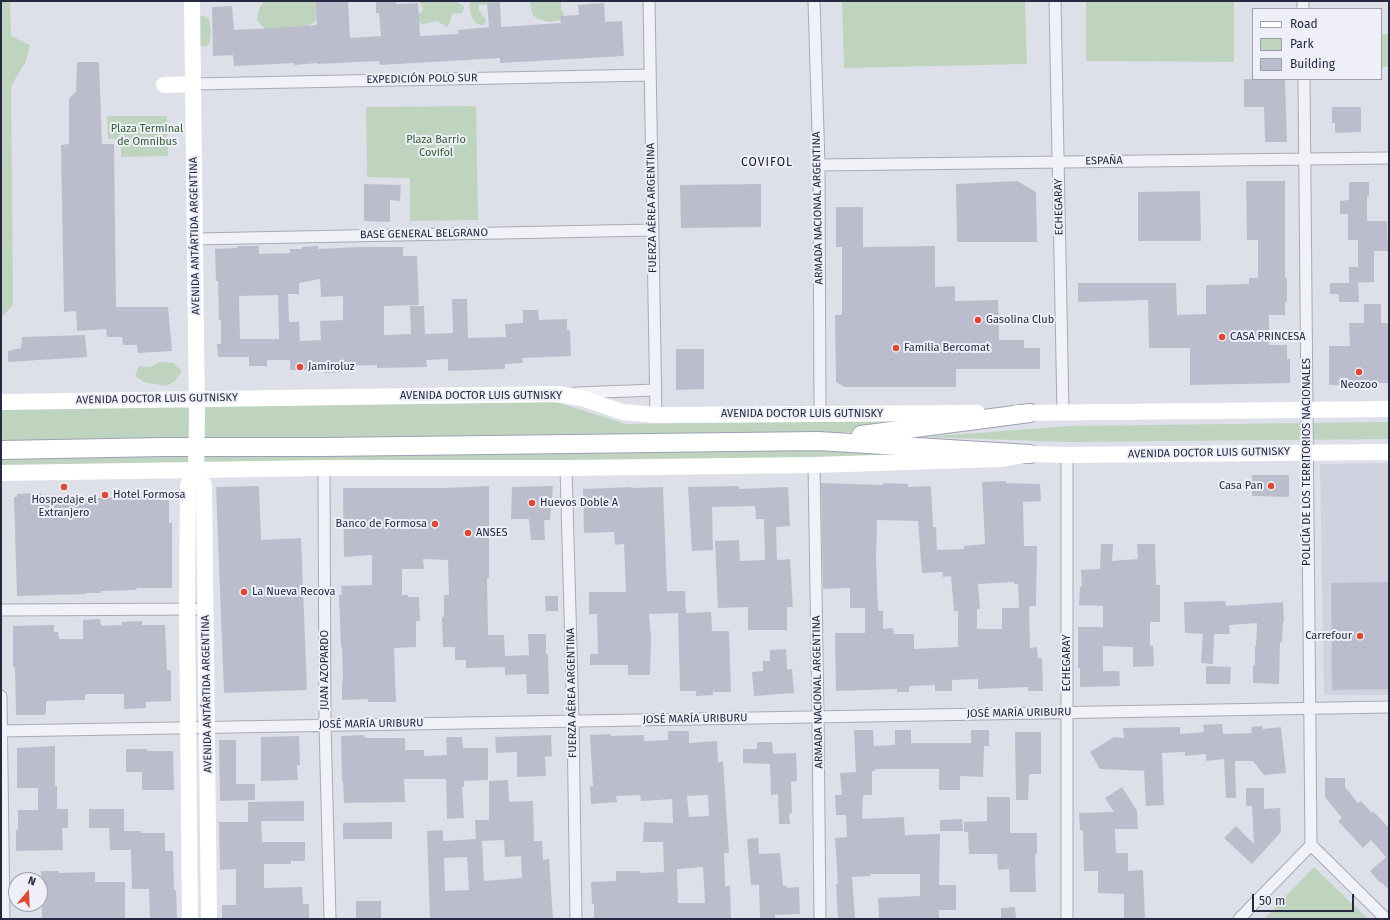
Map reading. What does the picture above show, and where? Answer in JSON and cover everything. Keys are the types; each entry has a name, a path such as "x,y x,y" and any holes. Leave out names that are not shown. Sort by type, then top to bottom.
{"main road":[{"name":"AVENIDA ANTÁRTIDA ARGENTINA","path":"190,919 188,485 196,471 197,399 192,1"},
{"path":"164,84 193,84"},
{"name":"AVENIDA DOCTOR LUIS GUTNISKY","path":"1,402 557,394 581,398 623,412 656,415 820,415 1389,409"},
{"name":"AVENIDA DOCTOR LUIS GUTNISKY","path":"818,441 1030,413"},
{"name":"AVENIDA DOCTOR LUIS GUTNISKY","path":"1,450 818,441 1067,455 1389,452"},
{"name":"AVENIDA DOCTOR LUIS GUTNISKY","path":"1,473 324,468 566,468 814,465 1000,459 1030,454"},
{"name":"AVENIDA ANTÁRTIDA ARGENTINA","path":"196,471 204,485 209,919"}],"street":[{"name":"FUERZA AÉREA ARGENTINA","path":"649,1 656,415"},
{"name":"ARMADA NACIONAL ARGENTINA","path":"814,1 819,165 820,415"},
{"name":"ECHEGARAY","path":"1055,1 1063,412"},
{"name":"EXPEDICIÓN POLO SUR","path":"193,84 650,74"},
{"name":"POLICÍA DE LOS TERRITORIOS NACIONALES","path":"1304,80 1311,846"},
{"name":"ESPAÑA","path":"819,165 1389,158"},
{"name":"BASE GENERAL BELGRANO","path":"195,239 652,230"},
{"path":"557,394 655,390"},
{"name":"ECHEGARAY","path":"1067,455 1067,919"},
{"name":"ARMADA NACIONAL ARGENTINA","path":"814,465 820,919"},
{"name":"JUAN AZOPARDO","path":"324,468 325,725 330,919"},
{"name":"FUERZA AÉREA ARGENTINA","path":"566,468 574,721 576,919"},
{"path":"1,610 206,609"},
{"path":"1,696 4,919"},
{"name":"JOSÉ MARÍA URIBURU","path":"2,731 1389,707"},
{"path":"1239,919 1311,846 1386,919"}],"shaded area":[{"path":"1389,463 1389,695 1324,695 1320,464"}],"green space":[{"path":"1,1 10,1 11,36 30,45 26,61 11,86 13,305 1,318"},
{"path":"264,1 319,1 316,21 301,30 265,29 257,20 259,9"},
{"path":"419,1 456,2 463,5 464,8 462,13 452,14 447,27 437,21 423,24 417,22 417,14 422,12 423,9"},
{"path":"471,1 494,1 491,4 479,5 479,10 486,20 484,25 476,23 472,18 469,7"},
{"path":"530,1 561,1 561,8 564,15 561,20 549,22 538,19 534,16 531,10"},
{"path":"842,1 1025,1 1027,64 844,68"},
{"path":"1086,1 1234,1 1234,62 1086,61"},
{"path":"200,16 204,16 209,19 211,32 210,42 207,46 199,46"},
{"path":"1382,34 1389,34 1389,67 1382,67"},
{"name":"Plaza Barrio Covifol","path":"476,106 478,220 410,221 410,178 367,177 366,107"},
{"name":"Plaza Terminal de Omnibus","path":"107,116 167,116 168,156 121,157 121,139 108,139"},
{"path":"160,362 173,363 182,371 175,381 166,386 144,382 135,376 139,366 150,367"},
{"path":"556,402 626,424 947,419 772,442 990,454 827,458 1,469 1,409"},
{"path":"1389,422 1389,439 1068,442 924,437 1069,426"},
{"path":"1314,867 1368,919 1264,919"}],"building":[{"path":"316,1 348,1 350,38 381,36 379,13 376,13 376,1 396,1 396,4 418,3 420,36 459,34 458,30 489,27 487,3 500,2 501,27 561,23 560,16 579,15 578,5 604,3 605,22 622,21 624,56 500,63 500,58 380,65 379,61 234,66 233,55 213,56 212,7 232,6 234,30 274,28 317,25"},
{"path":"77,62 99,62 102,144 114,144 116,307 168,307 172,351 138,353 137,345 123,345 122,337 107,337 106,329 77,331 76,311 64,312 61,145 69,144 69,98 76,92"},
{"path":"1244,79 1285,80 1287,142 1265,142 1264,107 1244,107"},
{"path":"1332,107 1361,107 1361,132 1335,133 1335,123 1332,123"},
{"path":"1017,181 1036,192 1037,242 957,242 956,184"},
{"path":"1246,181 1285,181 1285,278 1287,278 1287,302 1285,302 1285,315 1269,315 1269,345 1287,345 1287,359 1290,359 1290,383 1190,385 1190,348 1149,348 1148,300 1078,302 1078,283 1176,283 1177,315 1206,314 1206,285 1249,284 1249,278 1258,278 1258,240 1247,240"},
{"path":"1349,182 1369,182 1369,197 1367,197 1367,221 1387,221 1388,251 1374,251 1374,282 1349,283 1349,267 1358,267 1358,240 1348,240 1348,214 1340,214 1340,201 1349,200"},
{"path":"364,184 401,185 400,201 390,200 390,222 364,221"},
{"path":"761,184 761,227 681,228 680,185"},
{"path":"1200,191 1201,241 1138,241 1138,192"},
{"name":"Familia Bercomat","path":"836,207 863,207 863,247 935,246 935,287 955,286 955,301 998,300 999,340 1024,340 1024,348 1040,348 1040,369 956,369 956,387 845,387 836,382 835,315 842,315 842,247 836,247"},
{"path":"237,246 259,246 259,254 290,253 290,249 302,249 302,247 318,246 318,249 403,247 403,256 417,256 419,305 384,306 384,335 411,334 410,306 424,306 425,334 453,333 452,299 467,299 468,338 506,337 505,324 523,323 523,310 538,310 539,320 567,319 567,330 570,330 571,356 522,358 523,363 505,364 505,369 448,371 448,359 426,360 427,367 377,368 377,365 343,366 343,372 324,373 324,370 290,370 290,360 267,360 267,366 249,366 249,357 218,357 217,344 221,344 221,320 219,320 215,249 237,248","holes":["320,279 321,297 343,296 343,320 320,321 321,340 300,341 299,322 289,322 288,294 299,294 299,283","278,295 279,339 240,339 239,296"]},
{"path":"1330,283 1358,283 1359,302 1339,302 1339,294 1330,294"},
{"path":"1364,304 1381,304 1381,323 1389,323 1389,383 1369,383 1369,385 1329,385 1329,346 1350,346 1349,323 1364,323"},
{"path":"85,335 87,357 8,362 8,351 21,348 22,337"},
{"path":"676,349 704,349 704,389 676,390"},
{"name":"Casa Pan","path":"1252,475 1289,475 1289,497 1252,496"},
{"path":"1006,481 1006,483 1040,484 1041,501 1023,502 1024,546 1037,546 1036,606 1029,606 1030,648 1037,647 1038,658 1042,658 1043,691 1028,691 1028,687 978,689 978,679 952,680 952,691 935,691 935,685 909,686 909,692 897,692 897,689 836,691 835,633 865,633 865,608 850,608 850,588 823,589 821,483 883,485 883,483 908,484 908,487 931,486 933,527 936,527 937,550 964,549 964,546 985,544 982,482","holes":["877,520 918,521 922,573 942,572 943,577 951,576 954,611 958,611 958,647 914,649 914,634 894,634 893,628 883,629 883,611 878,611 876,558","1014,582 1014,584 1018,584 1019,608 1002,608 1002,629 977,629 977,609 980,609 978,584"]},
{"path":"259,486 261,540 301,538 307,690 224,693 216,487"},
{"path":"489,486 489,578 487,578 488,635 504,635 505,656 529,655 528,634 546,634 549,694 527,694 526,674 505,675 505,667 466,668 466,660 455,660 455,647 443,647 442,617 444,617 444,595 449,595 448,560 423,559 424,569 402,569 402,595 408,595 408,597 419,597 420,621 416,621 416,647 394,648 396,702 368,702 368,699 342,700 343,681 339,595 342,595 341,586 372,585 372,555 344,557 343,488 446,488"},
{"name":"Huevos Doble A","path":"553,486 550,520 544,520 545,540 531,540 529,519 511,519 512,487"},
{"path":"739,486 739,489 788,487 790,526 776,527 777,560 790,559 793,607 787,607 787,630 748,630 748,607 718,608 715,541 739,540 740,561 765,560 764,519 756,519 755,506 712,507 713,550 692,551 688,487"},
{"path":"663,487 667,591 685,591 686,613 711,612 712,631 729,631 731,692 713,692 713,695 696,696 696,691 680,691 678,613 649,614 651,638 650,675 628,675 628,665 590,665 590,654 598,654 597,614 589,614 589,592 626,592 624,544 615,545 614,532 584,533 583,489"},
{"path":"41,493 41,496 62,496 62,503 83,502 83,498 169,497 169,523 172,523 172,588 136,588 137,590 101,591 101,593 17,596 14,497 17,497 17,494"},
{"path":"1101,544 1113,544 1112,561 1138,559 1137,544 1155,544 1156,585 1160,585 1160,622 1150,622 1150,646 1153,645 1154,666 1133,667 1133,647 1103,646 1103,671 1119,671 1120,686 1080,687 1080,668 1078,668 1078,627 1103,627 1103,606 1079,605 1080,587 1082,587 1081,570 1100,569"},
{"name":"Carrefour","path":"1389,582 1389,689 1332,690 1331,583"},
{"path":"545,596 558,596 558,611 546,611"},
{"path":"1225,601 1226,606 1283,602 1284,621 1282,642 1280,642 1279,684 1253,683 1257,623 1229,625 1230,634 1214,634 1213,664 1201,663 1203,634 1185,633 1184,602"},
{"path":"100,619 101,626 122,625 122,622 142,621 142,625 165,625 167,670 171,670 171,701 146,702 146,708 124,709 124,694 85,694 85,700 46,701 45,715 16,715 15,667 13,667 13,626 54,625 54,632 58,632 59,639 83,639 83,620"},
{"path":"786,649 787,670 792,669 794,693 754,696 752,672 763,671 763,661 770,661 770,650"},
{"path":"1206,666 1231,667 1230,684 1206,684"},
{"path":"1222,724 1223,734 1252,733 1251,727 1262,726 1263,729 1281,727 1286,773 1264,775 1253,761 1235,761 1236,798 1226,798 1224,759 1206,761 1206,754 1185,756 1185,752 1162,753 1164,805 1146,806 1145,771 1100,769 1090,752 1114,737 1124,738 1123,728 1180,727 1180,734 1204,732 1203,725"},
{"path":"854,730 873,730 874,746 895,745 895,730 911,730 911,743 971,743 971,730 989,730 989,746 984,746 983,777 960,776 960,790 939,790 939,769 875,769 875,771 872,771 872,795 863,795 862,819 904,817 905,835 940,834 939,885 956,885 956,910 939,910 939,919 879,919 878,898 920,896 920,874 870,874 871,876 852,877 855,919 838,919 836,884 838,884 835,838 847,837 846,815 836,815 835,795 842,795 840,773 856,772"},
{"path":"668,731 689,731 689,743 717,741 718,762 723,762 729,853 724,853 725,886 730,886 731,919 594,919 594,904 592,904 591,882 616,881 616,871 640,871 640,873 664,872 663,842 643,842 644,822 673,823 672,799 641,801 640,795 616,796 617,802 591,804 590,786 593,786 590,735 644,735 644,741 668,740","holes":["708,795 709,816 689,817 687,796","703,867 705,903 678,903 677,869"]},
{"path":"1015,732 1041,732 1041,774 1029,774 1028,800 1016,800"},
{"path":"364,735 365,738 405,738 405,750 424,750 424,756 447,755 446,737 462,737 463,748 488,748 488,780 464,781 464,787 462,787 464,818 447,819 446,779 404,779 405,802 344,803 341,736"},
{"path":"551,735 552,756 545,757 546,776 517,777 517,752 496,753 495,737"},
{"path":"299,736 300,765 297,765 298,780 261,781 261,737"},
{"path":"219,740 236,740 236,784 255,784 255,800 220,801"},
{"path":"757,742 772,742 773,754 796,753 797,781 791,782 792,813 789,814 790,824 779,824 778,794 771,795 770,764 743,763 743,749 757,749"},
{"path":"55,746 55,786 57,786 57,809 68,809 68,828 62,828 63,850 16,851 18,810 38,810 38,788 17,788 17,748"},
{"path":"126,749 173,751 174,790 142,790 142,772 126,772"},
{"path":"1325,778 1345,778 1345,787 1358,803 1361,801 1389,828 1389,890 1381,882 1380,883 1370,871 1386,857 1371,840 1363,848 1338,821 1342,818 1325,797"},
{"path":"508,780 509,802 533,801 534,841 542,841 543,860 549,859 553,919 430,919 427,831 443,830 443,841 476,839 475,820 489,820 489,781","holes":["504,840 505,857 521,856 522,878 484,881 482,841","467,857 469,890 445,891 444,858"]},
{"path":"1122,787 1137,811 1138,829 1115,829 1116,853 1128,853 1128,871 1143,870 1145,919 1124,919 1124,894 1098,893 1098,871 1084,871 1083,830 1080,830 1079,813 1114,812 1105,798"},
{"path":"1246,788 1264,788 1264,809 1280,808 1281,832 1252,864 1224,838 1236,826 1254,844 1252,806 1246,806"},
{"path":"987,797 1010,797 1010,833 1037,833 1037,854 1035,854 1036,892 1010,892 1009,869 998,870 997,854 969,854 968,832 964,832 964,822 987,821"},
{"path":"304,801 304,821 261,821 262,842 305,842 305,861 291,861 291,864 264,864 264,888 302,887 303,904 309,904 309,919 222,919 222,905 236,905 236,869 220,870 219,822 248,822 248,802"},
{"path":"89,809 124,809 124,831 165,833 165,851 173,851 174,890 176,890 177,919 150,919 149,889 132,889 131,850 110,850 109,828 89,828"},
{"path":"962,819 963,831 940,831 940,820"},
{"path":"392,822 392,839 343,839 343,823"},
{"path":"758,838 759,854 780,853 783,886 787,886 787,888 799,887 800,914 775,915 775,919 760,919 759,885 751,885 747,839"},
{"path":"41,871 58,871 59,873 95,872 95,882 125,882 125,919 42,919 42,912 48,912 48,872"},
{"path":"356,901 381,901 381,919 356,919"},
{"path":"1015,907 1016,919 1001,919 1001,908"}],"place":[{"name":"Gasolina Club","path":"978,320"},
{"name":"CASA PRINCESA","path":"1222,337"},
{"name":"Familia Bercomat","path":"896,348"},
{"name":"Jamiroluz","path":"300,367"},
{"name":"Neozoo","path":"1359,372"},
{"name":"Casa Pan","path":"1271,486"},
{"name":"Hospedaje el Extranjero","path":"64,487"},
{"name":"Hotel Formosa","path":"105,495"},
{"name":"Huevos Doble A","path":"532,503"},
{"name":"Banco de Formosa","path":"435,524"},
{"name":"ANSES","path":"468,533"},
{"name":"La Nueva Recova","path":"244,592"},
{"name":"Carrefour","path":"1360,636"}],"district":[{"name":"COVIFOL","path":"767,163"}]}
